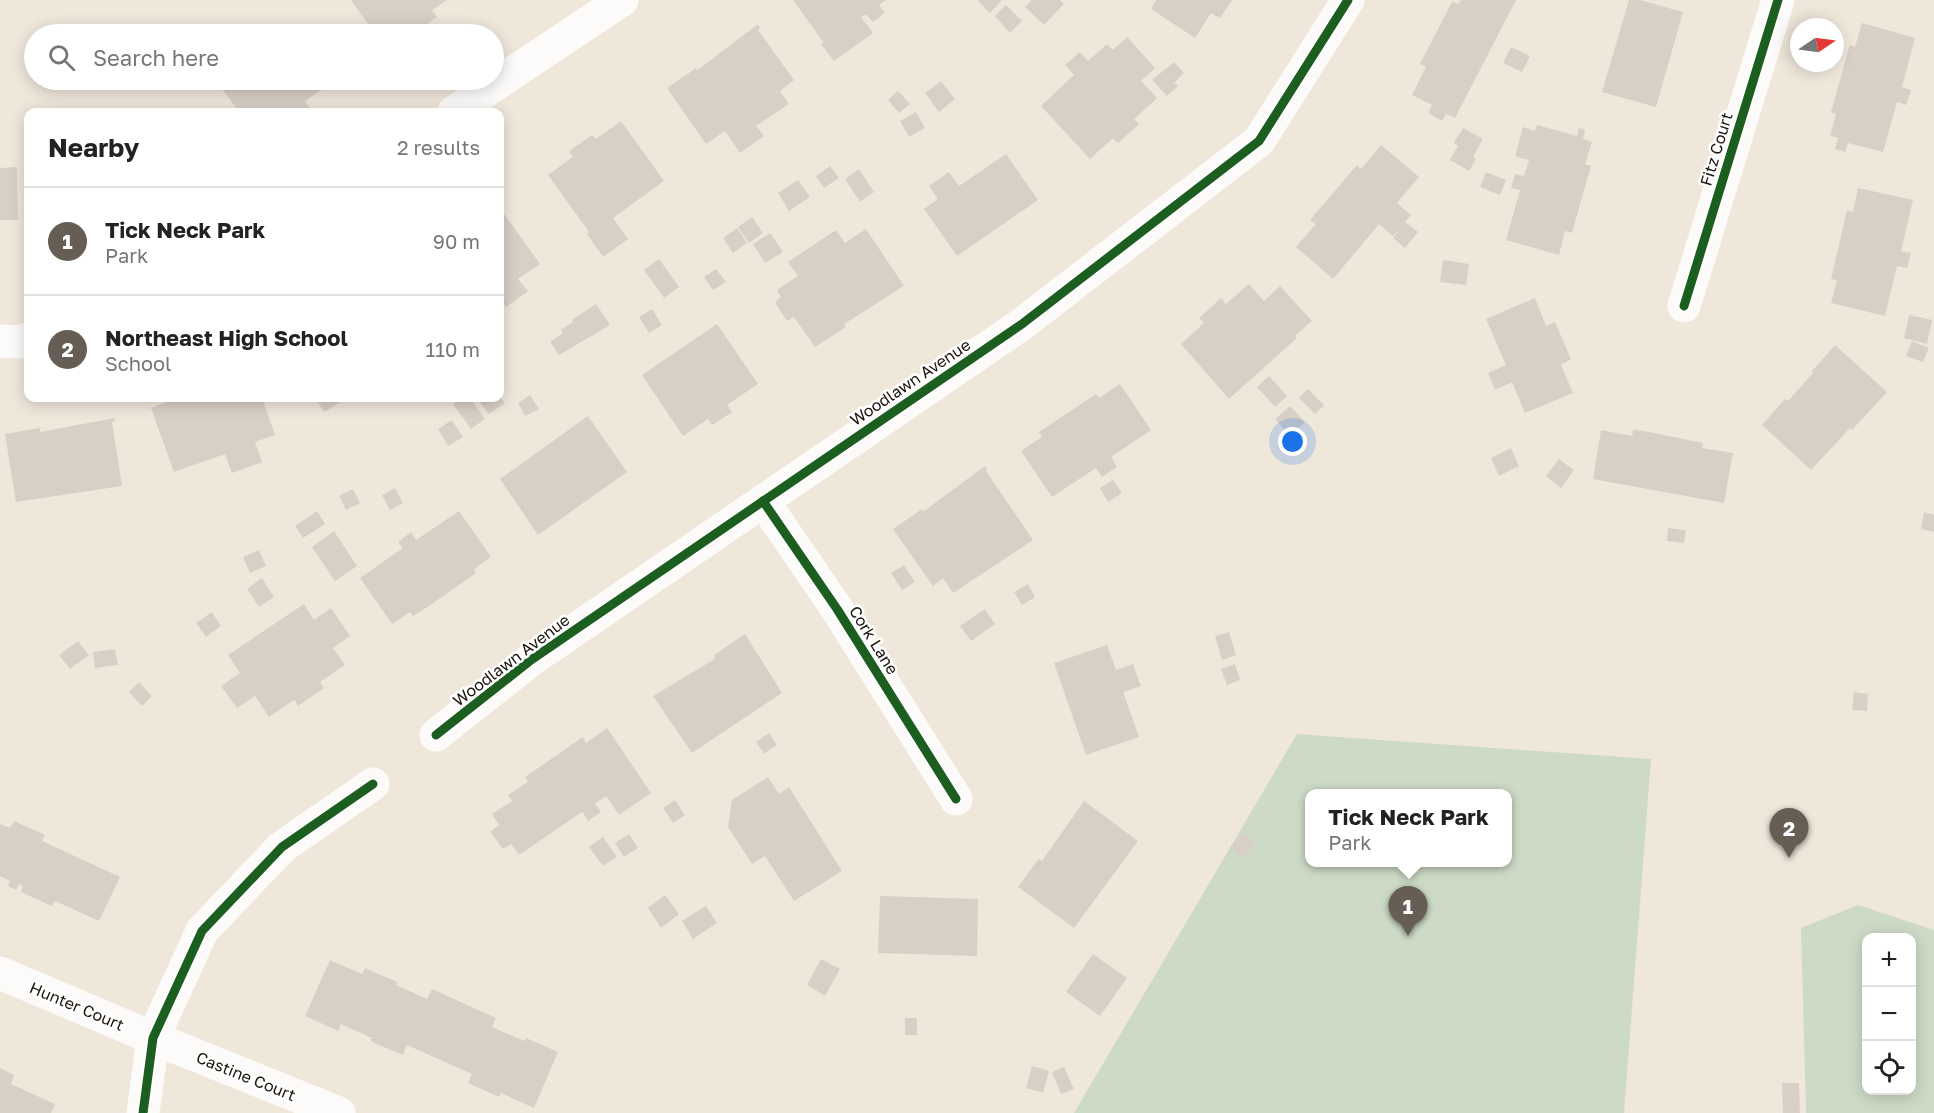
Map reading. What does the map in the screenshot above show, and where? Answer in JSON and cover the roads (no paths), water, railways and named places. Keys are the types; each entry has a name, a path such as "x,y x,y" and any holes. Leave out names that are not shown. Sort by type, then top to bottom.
{"street":[{"path":"504,79 622,0"},
{"name":"Woodlawn Avenue","path":"436,735 531,660 1022,324 1259,141 1348,0"},
{"name":"Fitz Court","path":"1684,306 1778,0"},
{"path":"460,108 487,90"},
{"path":"0,341 24,341"},
{"name":"Cork Lane","path":"763,501 837,609 956,799"},
{"path":"143,1113 153,1038 202,931 282,847 373,784"},
{"name":"Hunter Court","path":"0,973 153,1038"},
{"name":"Castine Court","path":"153,1038 339,1113"}],"place":[{"name":"Northeast High School","path":"1789,858"},
{"name":"Tick Neck Park","path":"1408,936"}]}
